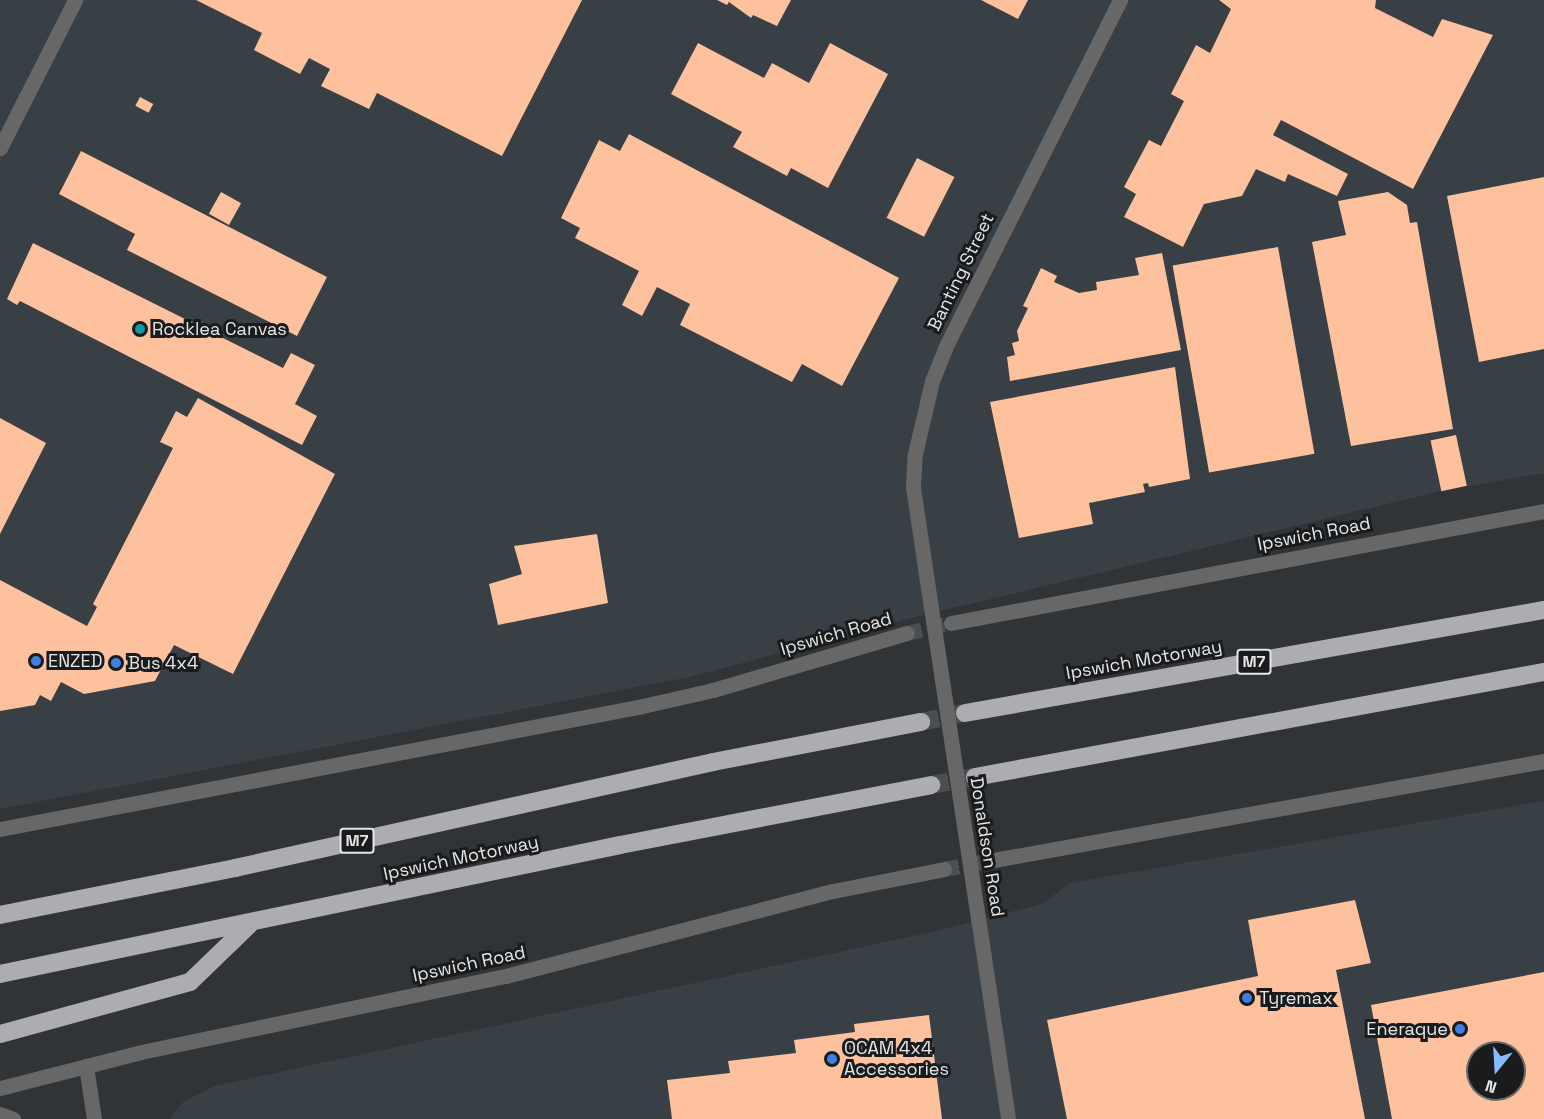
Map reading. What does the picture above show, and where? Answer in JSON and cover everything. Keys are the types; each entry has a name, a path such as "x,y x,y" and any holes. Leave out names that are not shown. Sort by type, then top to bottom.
{"highway":[{"name":"Ipswich Motorway","path":"965,713 1544,610"},
{"path":"975,777 1544,672"},
{"name":"M7","path":"0,915 236,868 713,762 921,722"},
{"name":"Ipswich Motorway","path":"0,975 249,925 620,845 931,785"},
{"path":"0,1034 190,982 249,925"}],"street":[{"path":"0,148 75,0"},
{"name":"Banting Street","path":"927,581 914,487 915,454 932,381 945,348 1120,0"},
{"name":"Ipswich Road","path":"951,623 1544,511"},
{"name":"Donaldson Road","path":"927,581 1008,1119"},
{"name":"Ipswich Road","path":"0,829 638,707 713,690 907,633"},
{"path":"988,861 1544,761"},
{"name":"Ipswich Road","path":"0,1088 86,1066 506,976 833,891 944,869"},
{"path":"86,1066 94,1119"},
{"path":"0,1114 13,1119"}],"shaded area":[{"path":"0,0 1544,0 1544,473 1441,491 903,620 690,677 0,809"},
{"path":"1544,801 1544,1119 170,1119 183,1102 214,1086 932,932 1042,904 1070,883"}],"building":[{"path":"196,0 582,0 502,156 377,93 369,109 321,86 330,69 309,58 300,74 254,50 262,33"},
{"path":"717,0 791,0 777,26 753,15 751,18 729,2 727,5"},
{"path":"981,0 1028,0 1018,19"},
{"path":"1219,0 1376,0 1375,8 1433,37 1442,19 1493,35 1413,189 1281,120 1273,135 1348,174 1337,196 1288,174 1285,182 1256,169 1242,196 1204,204 1183,247 1124,217 1136,194 1124,187 1149,140 1161,146 1184,101 1171,94 1196,45 1210,53 1231,9"},
{"path":"698,43 764,78 772,63 809,83 830,43 888,74 828,188 791,168 787,176 733,147 742,132 671,94"},
{"path":"140,97 153,104 149,113 135,106"},
{"path":"629,134 899,278 842,386 802,364 792,382 680,325 690,304 657,287 642,316 622,305 639,271 575,238 580,228 561,218 599,140 620,151"},
{"path":"81,151 327,277 297,336 127,250 135,234 59,194"},
{"path":"917,158 954,177 924,237 887,218"},
{"path":"1544,177 1544,349 1479,362 1447,196"},
{"path":"221,192 241,203 229,225 209,214"},
{"path":"1388,192 1407,205 1410,223 1417,222 1453,429 1351,446 1312,242 1346,235 1338,201"},
{"name":"Rocklea Canvas","path":"33,243 283,368 291,353 315,365 295,404 317,416 302,445 20,301 17,305 7,299"},
{"path":"1278,247 1314,454 1209,472 1173,266"},
{"path":"1162,253 1181,350 1010,381 1007,357 1015,355 1012,343 1019,341 1017,331 1028,308 1023,306 1041,268 1057,276 1054,282 1079,293 1097,290 1096,282 1139,275 1135,258"},
{"path":"1175,367 1190,479 1149,487 1148,483 1143,484 1145,492 1089,503 1093,524 1019,538 990,402"},
{"path":"198,398 335,474 233,674 174,645 155,681 84,694 61,682 51,701 40,695 35,705 0,711 0,580 87,626 97,607 93,604 173,448 160,442 176,411 187,417"},
{"path":"0,418 46,443 0,534"},
{"path":"1456,435 1467,486 1441,491 1431,440"},
{"path":"597,534 608,603 498,625 489,584 522,574 514,546"},
{"name":"Tyremax","path":"1355,900 1371,963 1336,970 1365,1119 1067,1119 1047,1020 1258,976 1248,920"},
{"name":"Eneraque","path":"1544,972 1544,1119 1392,1119 1371,1005"},
{"path":"929,1015 942,1119 672,1119 667,1080 730,1073 728,1061 796,1053 794,1040 855,1032 854,1024"}],"tunnel":[{"path":"907,633 951,623"},
{"path":"921,722 963,713"},
{"path":"931,785 975,777"},
{"path":"944,869 988,861"}],"place":[{"name":"Rocklea Canvas","path":"140,329"},
{"name":"ENZED","path":"36,661"},
{"name":"Bus 4x4","path":"116,663"},
{"name":"Tyremax","path":"1247,998"},
{"name":"Eneraque","path":"1460,1029"},
{"name":"OCAM 4x4 Accessories","path":"832,1059"}]}
